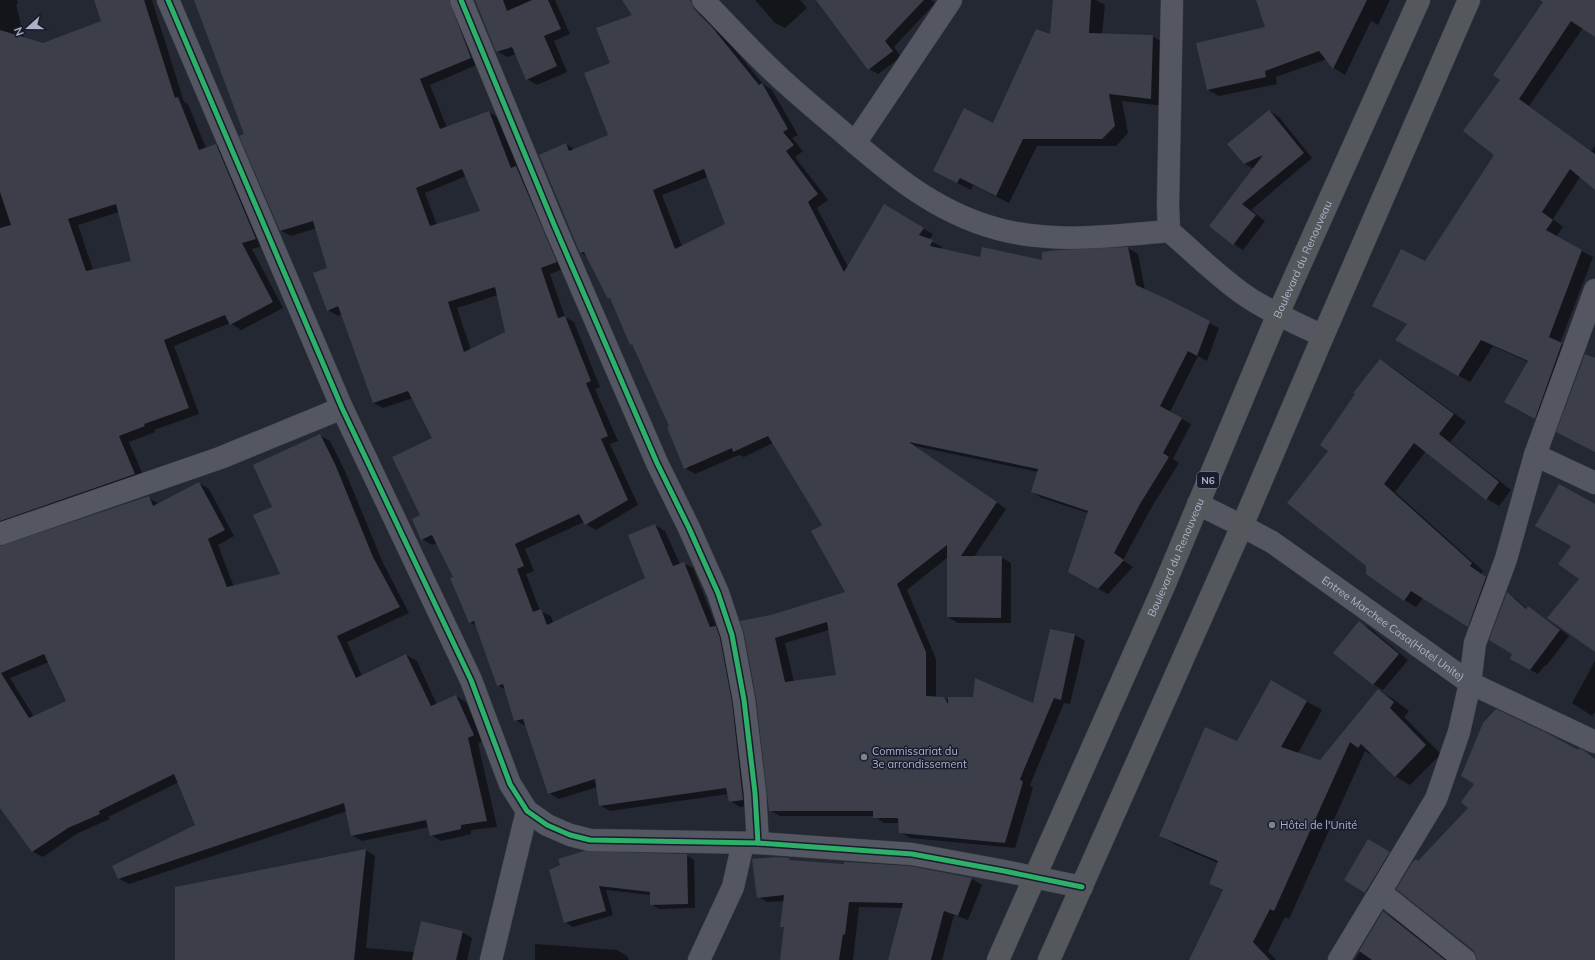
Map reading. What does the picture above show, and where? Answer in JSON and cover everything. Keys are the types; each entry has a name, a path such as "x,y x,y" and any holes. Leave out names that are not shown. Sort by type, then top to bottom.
{"highway":[{"name":"Boulevard du Renouveau","path":"998,960 1164,586 1278,314 1419,0"},
{"path":"1049,960 1242,526 1469,0"}],"street":[{"path":"168,0 342,408 471,680 510,784 527,811 547,825 570,835 590,840 750,843 912,854 1082,887"},
{"path":"461,0 555,227 657,463 689,528 718,593 732,635 744,700 755,793 750,843 732,888 699,960"},
{"path":"703,0 777,75 855,143 913,190 956,215 998,229 1042,237 1088,239 1169,231"},
{"path":"855,143 951,0"},
{"path":"1172,0 1168,197 1169,231 1242,293 1278,314 1323,336"},
{"path":"1338,960 1436,800 1459,732 1470,683 1475,643 1506,559 1536,455 1595,290"},
{"path":"0,534 220,458 342,408"},
{"path":"1536,455 1595,483"},
{"name":"Entree Marchee Casa(Hotel Unite)","path":"1198,504 1242,526 1278,547 1470,683 1595,742"},
{"path":"491,960 527,811"},
{"path":"1380,892 1465,960"}],"building":[{"path":"94,0 144,0 175,98 178,97 199,150 216,144 256,239 242,243 273,302 230,325 225,315 164,340 189,408 144,424 145,426 119,436 135,474 0,521 0,228 11,225 0,192 0,30 43,43 101,21","holes":["116,204 131,261 86,271 68,219"]},
{"path":"194,0 449,0 471,58 420,79 440,129 489,111 511,168 516,166 557,262 541,268 558,318 565,316 591,381 586,383 608,436 601,439 628,500 585,525 579,514 515,544 524,566 517,569 533,612 541,609 547,625 645,578 628,535 655,524 673,566 684,562 710,627 716,626 720,638 732,702 743,800 729,802 726,788 599,806 595,779 548,794 523,719 514,721 503,684 497,686 474,621 469,623 450,578 453,577 432,535 421,540 412,519 420,515 392,457 432,438 408,391 373,403 338,306 327,311 313,273 327,268 313,221 280,231 239,136 244,134","holes":["462,169 480,211 430,226 416,188","495,287 505,332 464,352 448,302"]},
{"path":"475,0 503,0 507,11 532,0 548,0 561,29 544,36 557,66 526,80 512,47 496,52"},
{"path":"622,0 690,0 694,9 712,27 759,85 762,83 788,129 783,132 794,145 786,151 818,194 808,202 844,272 884,204 924,228 919,235 933,240 930,246 980,257 982,247 1042,260 1042,252 1128,247 1136,285 1210,321 1197,356 1188,351 1160,406 1182,418 1163,453 1169,457 1140,504 1114,553 1124,560 1098,589 1068,572 1088,511 1031,492 1038,469 909,442 997,502 961,556 1002,556 1001,618 947,617 947,545 897,584 926,652 926,696 944,697 948,704 948,697 973,697 975,678 1033,703 1050,629 1075,634 1061,700 1054,698 1020,779 1023,782 1005,843 899,833 898,818 873,818 873,811 769,811 756,698 744,633 740,621 771,615 845,592 811,531 822,525 768,436 733,452 732,448 684,469 667,427 669,426 632,344 630,345 610,298 608,299 584,252 580,253 539,155 566,143 569,151 608,135 584,73 610,63 596,28 632,15","holes":["704,169 725,224 675,249 653,190","827,622 836,675 785,682 775,638"]},
{"path":"816,0 924,0 885,41 893,51 868,70"},
{"path":"1053,0 1091,0 1089,33 1153,35 1151,99 1109,94 1115,126 1102,139 1023,139 996,196 960,178 957,183 933,171 964,108 993,123 1036,29 1050,34"},
{"path":"1256,0 1367,0 1333,69 1319,51 1265,71 1266,77 1207,90 1196,43 1265,27"},
{"path":"1540,0 1595,0 1595,37 1571,21 1519,99 1595,154 1595,190 1570,169 1542,212 1553,220 1546,230 1582,250 1549,337 1562,343 1535,419 1504,402 1528,361 1481,340 1458,376 1395,340 1407,324 1372,306 1401,249 1425,261 1494,155 1463,131 1500,80 1493,75 1543,2"},
{"path":"1269,110 1304,153 1242,204 1256,215 1233,245 1209,226 1263,155 1244,164 1227,144"},
{"path":"1585,354 1595,358 1595,452 1556,432"},
{"path":"1380,359 1454,414 1439,434 1499,482 1486,500 1414,443 1384,484 1472,563 1470,566 1486,577 1468,627 1411,591 1404,601 1366,574 1366,566 1287,503 1328,451 1320,445 1355,394 1353,393"},
{"path":"320,434 335,464 373,557 400,607 337,636 356,678 406,654 431,706 456,695 474,735 468,738 487,821 461,825 461,829 430,836 426,820 351,836 344,803 118,879 112,866 195,825 174,774 99,811 100,814 68,828 32,852 0,808 0,546 149,496 153,506 199,482 225,530 208,539 227,587 280,574 253,515 272,507 253,465","holes":["44,654 66,701 29,718 1,673"]},
{"path":"1559,484 1595,504 1595,652 1547,618 1579,579 1558,564 1571,546 1535,526"},
{"path":"1507,592 1526,609 1528,606 1560,630 1530,670 1510,659 1512,654 1489,640"},
{"path":"1359,621 1399,654 1373,685 1333,653"},
{"path":"1271,680 1307,701 1281,747 1320,760 1378,689 1394,702 1390,708 1426,745 1395,777 1361,744 1358,748 1350,742 1274,911 1270,909 1253,942 1270,960 1189,960 1223,890 1209,884 1218,861 1159,836 1205,727 1237,741"},
{"path":"1496,709 1547,733 1578,750 1579,748 1583,750 1595,759 1595,960 1477,960 1473,950 1396,889 1412,863 1416,859 1418,861 1468,808 1461,802 1474,784 1461,776 1483,723"},
{"path":"1368,839 1390,852 1365,893 1344,880"},
{"path":"366,849 354,960 175,960 175,887"},
{"path":"584,851 687,854 688,904 650,905 650,892 599,886 606,911 564,923 549,870 560,865 558,859"},
{"path":"776,857 789,858 789,860 844,864 844,862 846,862 910,866 972,878 958,916 944,911 931,960 888,960 903,903 849,902 845,935 843,934 839,960 780,960 784,927 780,927 784,895 757,898 752,859"},
{"path":"1383,911 1445,960 1372,960 1359,951"},
{"path":"421,921 463,931 456,960 412,960"}],"cycle path":[{"path":"168,0 342,408 471,680 510,784 527,811 547,825 570,835 590,840 758,843 912,854 1082,887"},
{"path":"461,0 555,227 657,463 689,528 718,593 732,635 744,700 755,793 758,843"}],"place":[{"name":"Commissariat du 3e arrondissement","path":"864,757"},
{"name":"Hôtel de l'Unité","path":"1272,825"}]}
